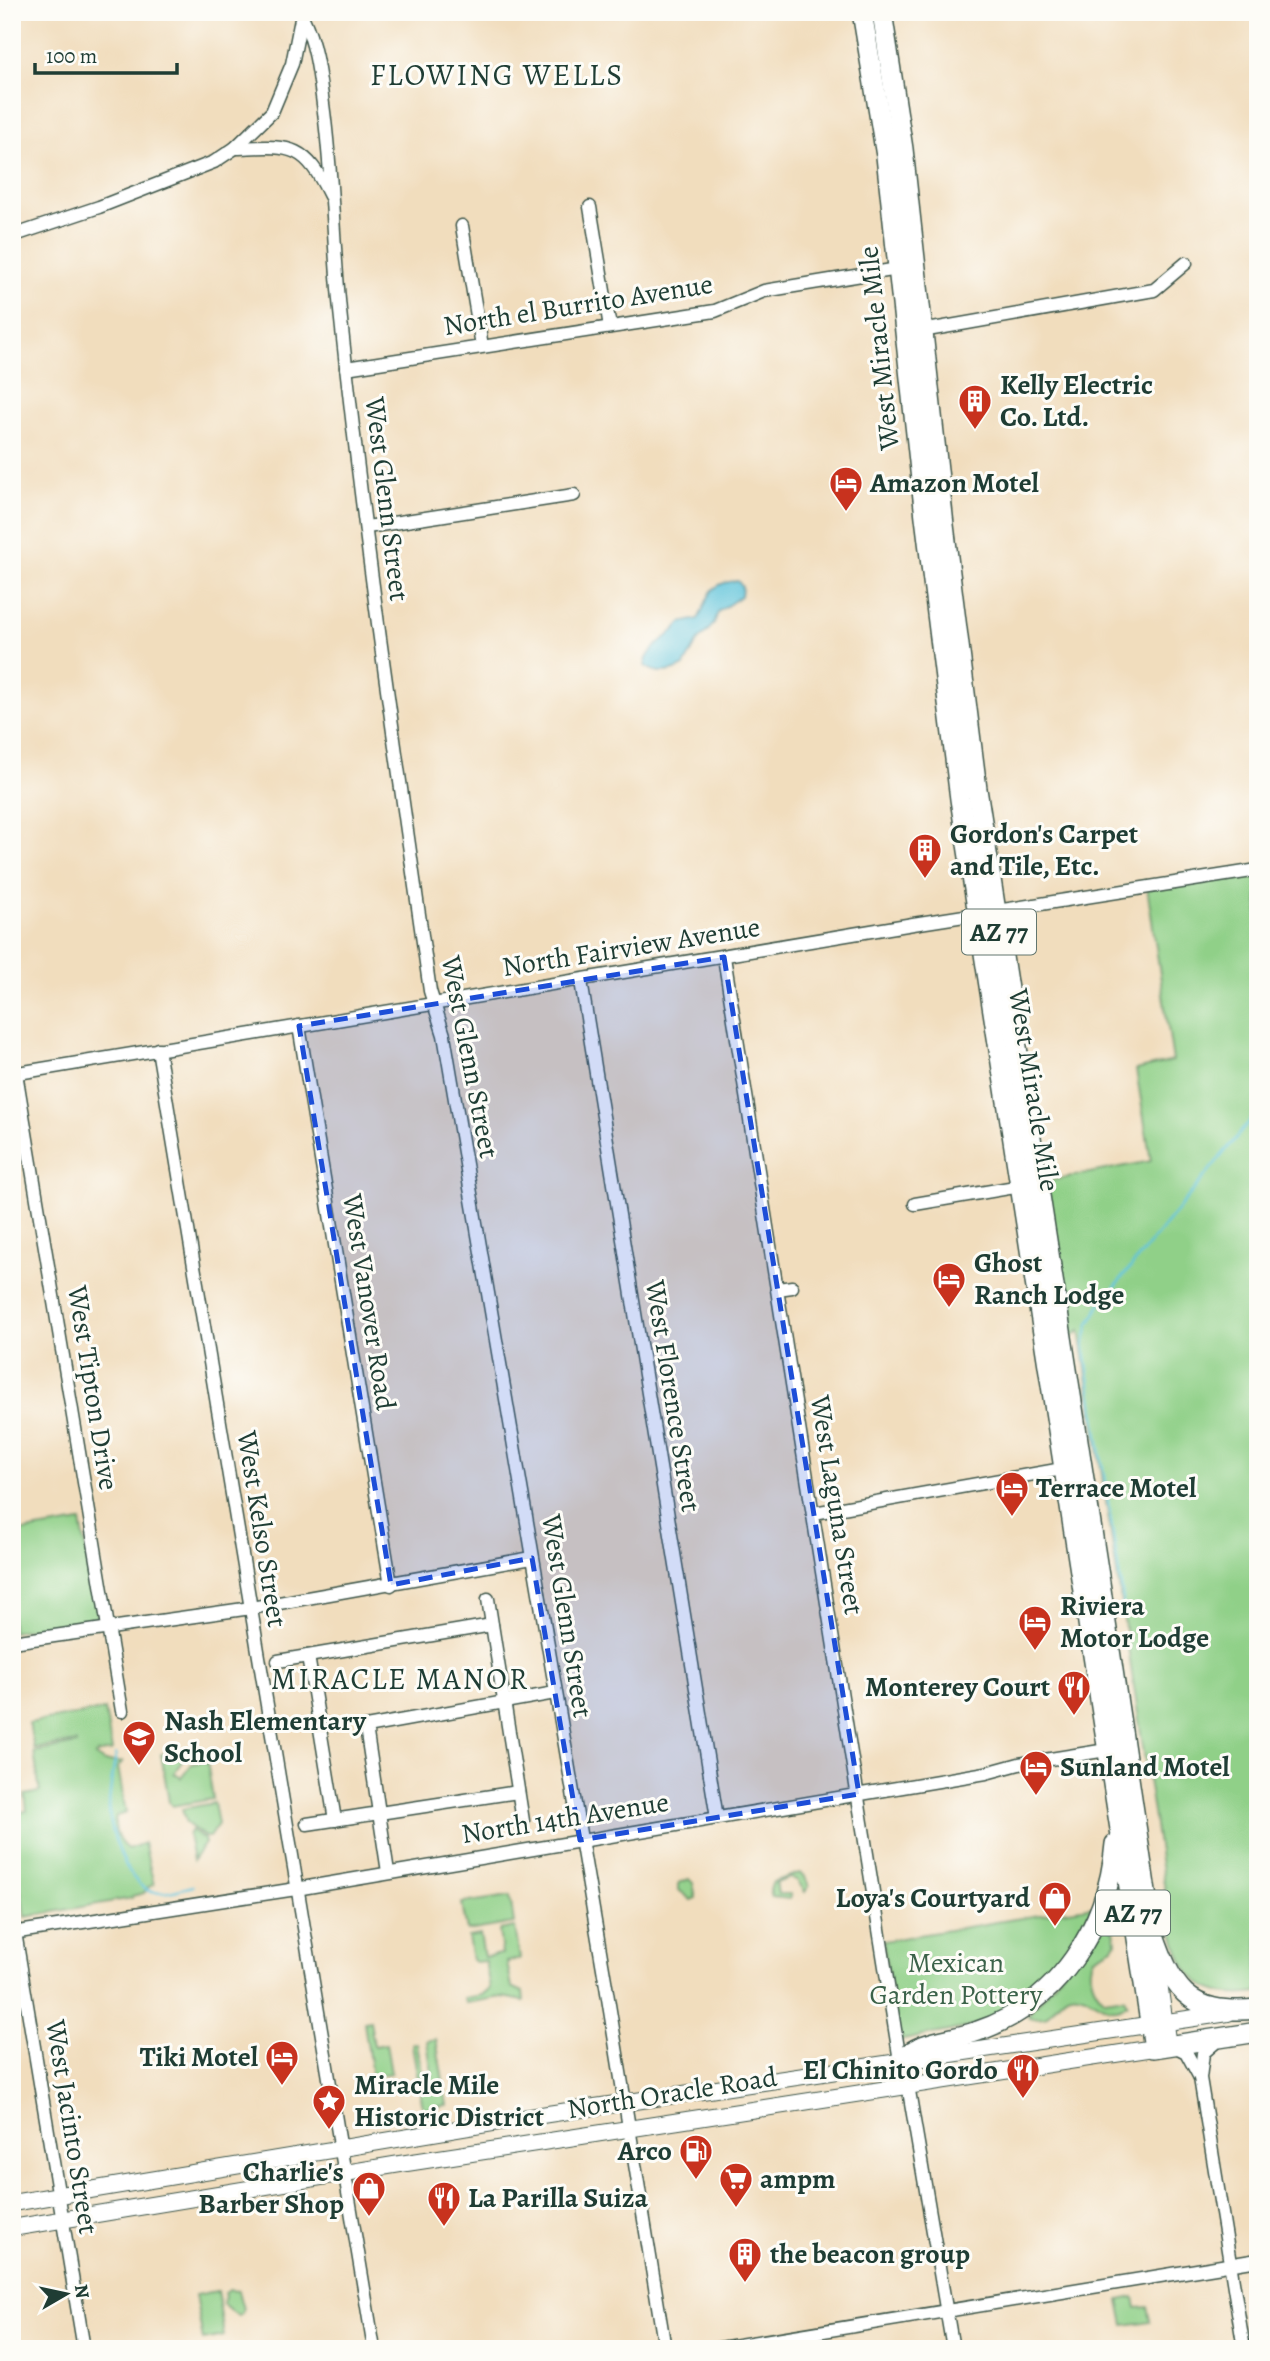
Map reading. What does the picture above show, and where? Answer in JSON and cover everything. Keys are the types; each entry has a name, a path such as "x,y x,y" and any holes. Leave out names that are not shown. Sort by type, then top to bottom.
{"highway":[{"name":"West Miracle Mile","path":"862,12 884,145 898,269 914,332 957,628 977,789 987,913"},
{"name":"West Miracle Mile","path":"882,12 901,133 926,517 956,769 987,913 1116,1748 1151,1926"},
{"path":"926,517 933,525 945,614 950,625 957,628"},
{"name":"West Miracle Mile","path":"1116,1748 1116,1801 1158,2023 1165,2047"},
{"path":"900,2061 919,2046 969,2034 1007,2019 1038,1998 1063,1973 1093,1928 1108,1890 1115,1845 1116,1801"},
{"name":"AZ 77","path":"1151,1926 1168,1973 1181,1991 1212,2008 1256,2009"},
{"name":"North Oracle Road","path":"1165,2047 1258,2032"}],"main road":[{"name":"West Miracle Mile","path":"1151,1926 1158,2023"},
{"name":"North Oracle Road","path":"12,2203 624,2103 1256,2009"},
{"name":"North Oracle Road","path":"12,2228 344,2173 1165,2047"}],"street":[{"path":"12,236 99,207 214,162 235,148 272,112 292,64 302,15"},
{"name":"West Glenn Street","path":"302,15 313,41 330,153 346,368 388,709 430,991 444,1035 665,2349"},
{"path":"235,148 276,146 297,151 313,166 333,202"},
{"path":"590,207 610,327"},
{"path":"462,226 482,346"},
{"path":"914,332 1154,290 1186,263"},
{"name":"North el Burrito Avenue","path":"346,368 715,311 764,291 898,269"},
{"path":"367,527 574,495"},
{"name":"North Fairview Avenue","path":"14,1074 1258,870"},
{"name":"West Laguna Street","path":"724,957 778,1289 799,1385 814,1513 900,2061"},
{"name":"West Florence Street","path":"581,981 717,1818"},
{"name":"West Vanover Road","path":"299,1026 391,1585"},
{"name":"West Kelso Street","path":"158,1049 374,2349"},
{"name":"West Tipton Drive","path":"14,1074 122,1710"},
{"path":"915,1204 1029,1184"},
{"path":"778,1289 792,1287"},
{"path":"814,1513 1073,1467"},
{"path":"12,1642 251,1608 533,1558"},
{"path":"488,1599 523,1821"},
{"path":"278,1661 492,1625"},
{"path":"308,1656 334,1820"},
{"path":"388,1872 366,1727 555,1693"},
{"name":"North 14th Avenue","path":"14,1933 296,1889 1116,1748"},
{"path":"307,1824 518,1791"},
{"name":"West Jacinto Street","path":"12,1914 84,2349"},
{"path":"1223,2038 1203,2053 1200,2078 1244,2349"},
{"path":"1165,2047 1186,2052 1200,2078"},
{"path":"908,2085 953,2349"},
{"path":"714,2349 774,2344 946,2312 1258,2260"}],"highlighted area":[{"path":"724,957 859,1794 580,1840 532,1558 391,1585 299,1026"}],"green space":[{"path":"1258,869 1258,1993 1231,1994 1210,1989 1195,1979 1184,1964 1172,1925 1080,1330 1063,1346 1038,1183 1151,1161 1136,1070 1173,1061 1147,887"},
{"path":"81,1522 98,1618 12,1632 12,1533"},
{"path":"105,1710 112,1751 95,1756 104,1762 122,1762 118,1767 126,1813 116,1816 117,1835 128,1849 144,1843 154,1885 132,1898 25,1917 12,1838 12,1805 14,1813 27,1811 25,1795 40,1792 34,1752 77,1744 76,1742 34,1749 29,1723"},
{"path":"12,1752 14,1763 18,1762 22,1784 12,1785"},
{"path":"172,1752 183,1760 174,1773 181,1778 192,1764 207,1761 213,1799 172,1806 169,1802 161,1754"},
{"path":"214,1803 218,1824 209,1837 205,1837 186,1823 182,1809"},
{"path":"191,1830 204,1839 205,1843 193,1860 188,1835"},
{"path":"799,1873 804,1875 809,1886 805,1892 797,1880 790,1878 776,1883 778,1894 790,1894 790,1899 772,1897 770,1889 773,1882"},
{"path":"689,1879 693,1883 696,1898 691,1900 679,1890 679,1883"},
{"path":"510,1896 514,1923 467,1931 462,1903"},
{"name":"Mexican Garden Pottery","path":"1093,1906 1072,1953 1022,2005 974,2026 898,2041 883,1941"},
{"path":"1101,1923 1114,1930 1116,1942 1113,1947 1094,1957 1092,1980 1105,2000 1124,1997 1127,2003 1120,2008 1106,2008 1085,1996 1070,1994 1045,2017 1030,2018 1028,2016"},
{"path":"515,1927 520,1959 507,1962 512,1987 523,1992 524,2001 502,1997 465,2003 464,1998 482,1995 490,1988 485,1961 472,1960 468,1937 480,1935 484,1957 502,1954 499,1930"},
{"path":"370,2021 374,2046 386,2044 391,2073 372,2077 364,2022"},
{"path":"436,2039 447,2105 423,2109 412,2044 417,2043 423,2077 432,2075 427,2041"},
{"path":"229,2290 238,2291 243,2309 238,2316 223,2304 224,2293"},
{"path":"217,2291 224,2336 203,2340 195,2295"},
{"path":"1134,2297 1136,2308 1148,2307 1151,2321 1124,2325 1119,2300"}],"water":[{"path":"738,581 742,587 741,596 718,612 714,624 697,642 684,666 664,672 645,666 650,653 681,623 698,619 714,588"}],"waterway":[{"path":"1120,1614 1123,1600 1084,1345 1089,1324 1100,1305 1258,1111"},
{"path":"116,1755 109,1814 120,1853 133,1877 154,1892 193,1886"}],"place":[{"name":"Kelly Electric Co. Ltd.","path":"975,431"},
{"name":"Amazon Motel","path":"846,513"},
{"name":"Gordon's Carpet and Tile, Etc.","path":"925,880"},
{"name":"Ghost Ranch Lodge","path":"949,1309"},
{"name":"Terrace Motel","path":"1012,1518"},
{"name":"Riviera Motor Lodge","path":"1035,1652"},
{"name":"Monterey Court","path":"1074,1717"},
{"name":"Nash Elementary School","path":"139,1767"},
{"name":"Sunland Motel","path":"1036,1797"},
{"name":"Loya's Courtyard","path":"1055,1928"},
{"name":"Tiki Motel","path":"282,2087"},
{"name":"El Chinito Gordo","path":"1023,2100"},
{"name":"Miracle Mile Historic District","path":"329,2131"},
{"name":"Arco","path":"696,2181"},
{"name":"ampm","path":"736,2209"},
{"name":"Charlie's Barber Shop","path":"369,2218"},
{"name":"La Parilla Suiza","path":"444,2228"},
{"name":"the beacon group","path":"745,2284"}],"district":[{"name":"FLOWING WELLS","path":"497,75"},
{"name":"MIRACLE MANOR","path":"400,1679"}]}
